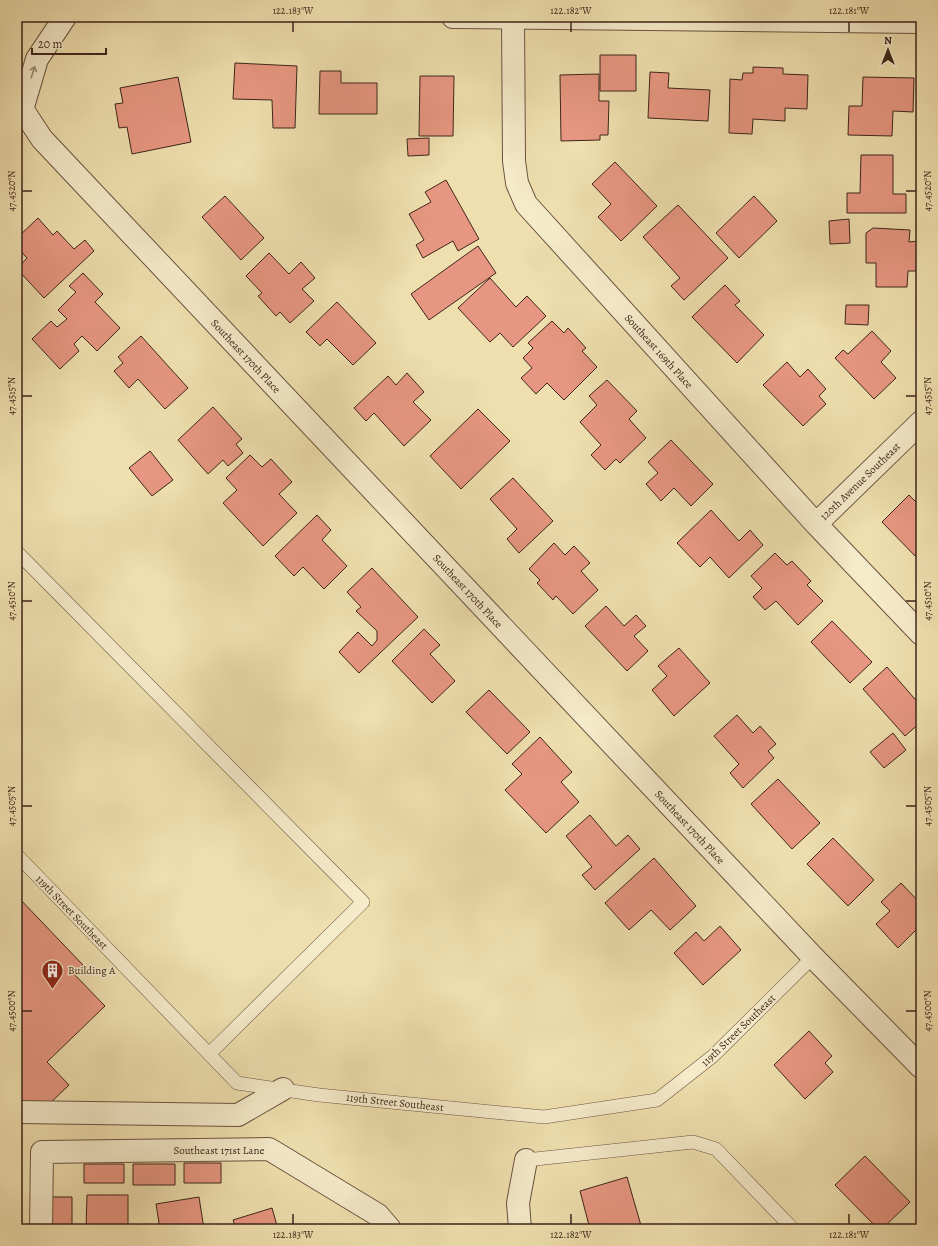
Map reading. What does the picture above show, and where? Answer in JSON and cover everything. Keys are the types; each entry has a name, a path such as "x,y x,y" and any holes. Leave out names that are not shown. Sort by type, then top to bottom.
{"street":[{"name":"Southeast 170th Place","path":"65,17 38,59 19,105 47,145 813,957 921,1068"},
{"path":"453,17 921,22"},
{"name":"Southeast 169th Place","path":"513,18 514,161 517,183 526,204 816,524 921,634"},
{"name":"120th Avenue Southeast","path":"816,524 921,422"},
{"path":"17,1112 238,1115 283,1089"},
{"name":"Southeast 171st Lane","path":"41,1229 42,1152 269,1150 384,1222"},
{"path":"520,1229 518,1203 526,1160"}],"lane":[{"path":"17,552 363,902 209,1054"},
{"name":"119th Street Southeast","path":"17,855 237,1083 319,1094 544,1117 657,1100 713,1056 813,957"},
{"path":"526,1160 692,1142 716,1149 793,1229"}],"building":[{"path":"600,55 636,55 636,91 600,91"},
{"path":"235,63 297,66 295,128 273,128 272,100 233,99"},
{"path":"753,67 783,68 783,74 808,75 807,109 785,108 785,121 753,119 752,134 729,133 730,79 742,80 743,73 753,73"},
{"path":"320,71 341,71 341,83 377,83 377,114 319,114"},
{"path":"650,72 669,73 668,88 710,90 708,121 648,118"},
{"path":"599,74 599,101 609,101 608,135 600,135 600,140 561,141 560,75"},
{"path":"420,76 454,76 453,136 419,136"},
{"path":"178,77 191,142 132,154 127,127 119,128 115,104 123,103 120,88"},
{"path":"863,77 914,78 913,112 893,111 892,136 848,135 849,106 862,106"},
{"path":"429,138 429,155 408,156 407,139"},
{"path":"861,155 893,155 893,194 906,194 906,213 847,213 847,193 860,193"},
{"path":"615,162 657,206 621,241 598,217 611,204 592,184"},
{"path":"446,180 479,239 458,251 453,241 423,258 416,245 424,240 409,214 431,202 425,192"},
{"path":"225,196 264,238 241,260 202,217"},
{"path":"754,196 777,221 739,258 716,233"},
{"path":"678,205 728,258 684,300 671,286 680,278 643,237"},
{"path":"38,218 53,235 57,231 74,249 85,240 94,251 44,298 17,269 27,258 17,247 17,238"},
{"path":"849,219 850,243 830,244 829,221"},
{"path":"873,228 910,230 909,242 919,241 918,271 908,271 907,287 876,287 876,263 866,263 866,233"},
{"path":"478,246 496,273 429,320 411,294"},
{"path":"269,253 289,274 301,262 315,278 302,289 314,301 290,323 280,312 276,316 258,296 262,293 246,276"},
{"path":"83,273 103,294 95,302 120,328 97,351 82,336 74,344 79,351 60,369 32,339 51,321 57,327 67,319 58,310 76,292 69,286"},
{"path":"490,278 516,307 527,296 546,316 513,347 500,333 490,342 458,308"},
{"path":"725,285 740,301 735,305 764,335 737,363 692,317"},
{"path":"337,302 376,343 353,365 327,339 320,346 306,332"},
{"path":"846,305 869,305 868,325 845,324"},
{"path":"552,321 564,333 568,328 586,348 582,351 597,367 564,400 547,383 536,394 521,378 532,368 523,358 533,348 528,343"},
{"path":"872,331 891,351 881,362 896,378 874,399 835,358 843,350 848,354"},
{"path":"141,336 188,388 165,409 138,379 129,388 114,371 123,363 118,357"},
{"path":"787,362 800,377 808,369 826,389 819,396 826,404 803,426 763,385"},
{"path":"407,373 424,392 413,402 431,420 404,446 374,413 366,421 354,408 388,376 396,385"},
{"path":"607,380 637,411 629,419 646,438 620,463 616,459 605,470 591,455 601,445 580,422 597,405 589,396"},
{"path":"213,407 242,439 236,444 243,453 228,466 223,460 208,474 178,440"},
{"path":"478,409 510,441 461,489 430,456"},
{"path":"671,440 713,484 691,506 674,488 661,501 646,484 658,473 648,462"},
{"path":"150,451 173,480 152,496 129,468"},
{"path":"250,455 262,467 271,459 292,482 279,494 297,513 263,546 223,503 237,490 226,478"},
{"path":"513,478 553,521 519,553 507,539 517,529 490,499"},
{"path":"909,495 919,505 921,504 921,562 882,522"},
{"path":"711,510 739,541 750,530 763,545 729,578 710,557 700,567 677,543"},
{"path":"317,515 331,530 322,540 347,566 324,589 303,567 294,576 275,556"},
{"path":"554,543 565,555 574,546 590,563 581,571 598,590 573,614 556,596 553,600 537,583 540,580 529,569"},
{"path":"775,553 787,565 792,561 811,581 807,585 823,601 798,625 776,601 765,610 753,597 762,588 751,576"},
{"path":"372,568 418,617 359,673 339,652 358,632 372,646 377,640 377,631 356,611 361,607 347,592"},
{"path":"606,606 624,626 636,615 646,626 634,636 648,651 627,671 585,626"},
{"path":"832,621 872,662 850,683 811,642"},
{"path":"424,629 440,645 430,654 455,681 432,703 392,661"},
{"path":"679,648 710,683 674,716 652,690 667,676 658,666"},
{"path":"887,667 921,706 921,722 905,736 863,689"},
{"path":"489,690 530,732 507,754 466,712"},
{"path":"737,715 753,733 760,726 776,744 768,751 774,758 743,788 730,773 739,764 714,736"},
{"path":"893,733 906,750 884,768 870,752"},
{"path":"540,737 572,772 561,782 579,802 546,833 505,790 522,774 512,764"},
{"path":"921,761 921,772 916,766"},
{"path":"778,779 820,823 792,849 751,804"},
{"path":"590,815 616,846 628,835 640,849 595,890 582,875 592,867 566,836"},
{"path":"833,838 874,880 848,906 807,864"},
{"path":"654,858 696,906 670,930 651,910 629,930 605,903"},
{"path":"901,883 921,904 921,925 898,948 876,924 890,911 881,902"},
{"name":"Building A","path":"17,896 83,965 74,974 105,1006 47,1062 69,1085 46,1107 17,1106"},
{"path":"720,926 741,950 703,985 674,953 696,932 704,941"},
{"path":"809,1031 832,1056 825,1063 833,1072 805,1099 774,1065"},
{"path":"865,1156 910,1202 882,1229 878,1229 835,1185"},
{"path":"184,1163 221,1163 221,1183 184,1183"},
{"path":"84,1164 124,1164 124,1183 84,1183"},
{"path":"133,1164 175,1164 175,1185 133,1185"},
{"path":"627,1177 642,1229 590,1229 580,1191"},
{"path":"87,1195 128,1195 128,1229 86,1229"},
{"path":"52,1197 72,1197 72,1229 52,1229"},
{"path":"199,1197 204,1229 160,1229 156,1204"},
{"path":"272,1208 278,1229 236,1229 233,1220"}],"place":[{"name":"Building A","path":"53,990"}]}
